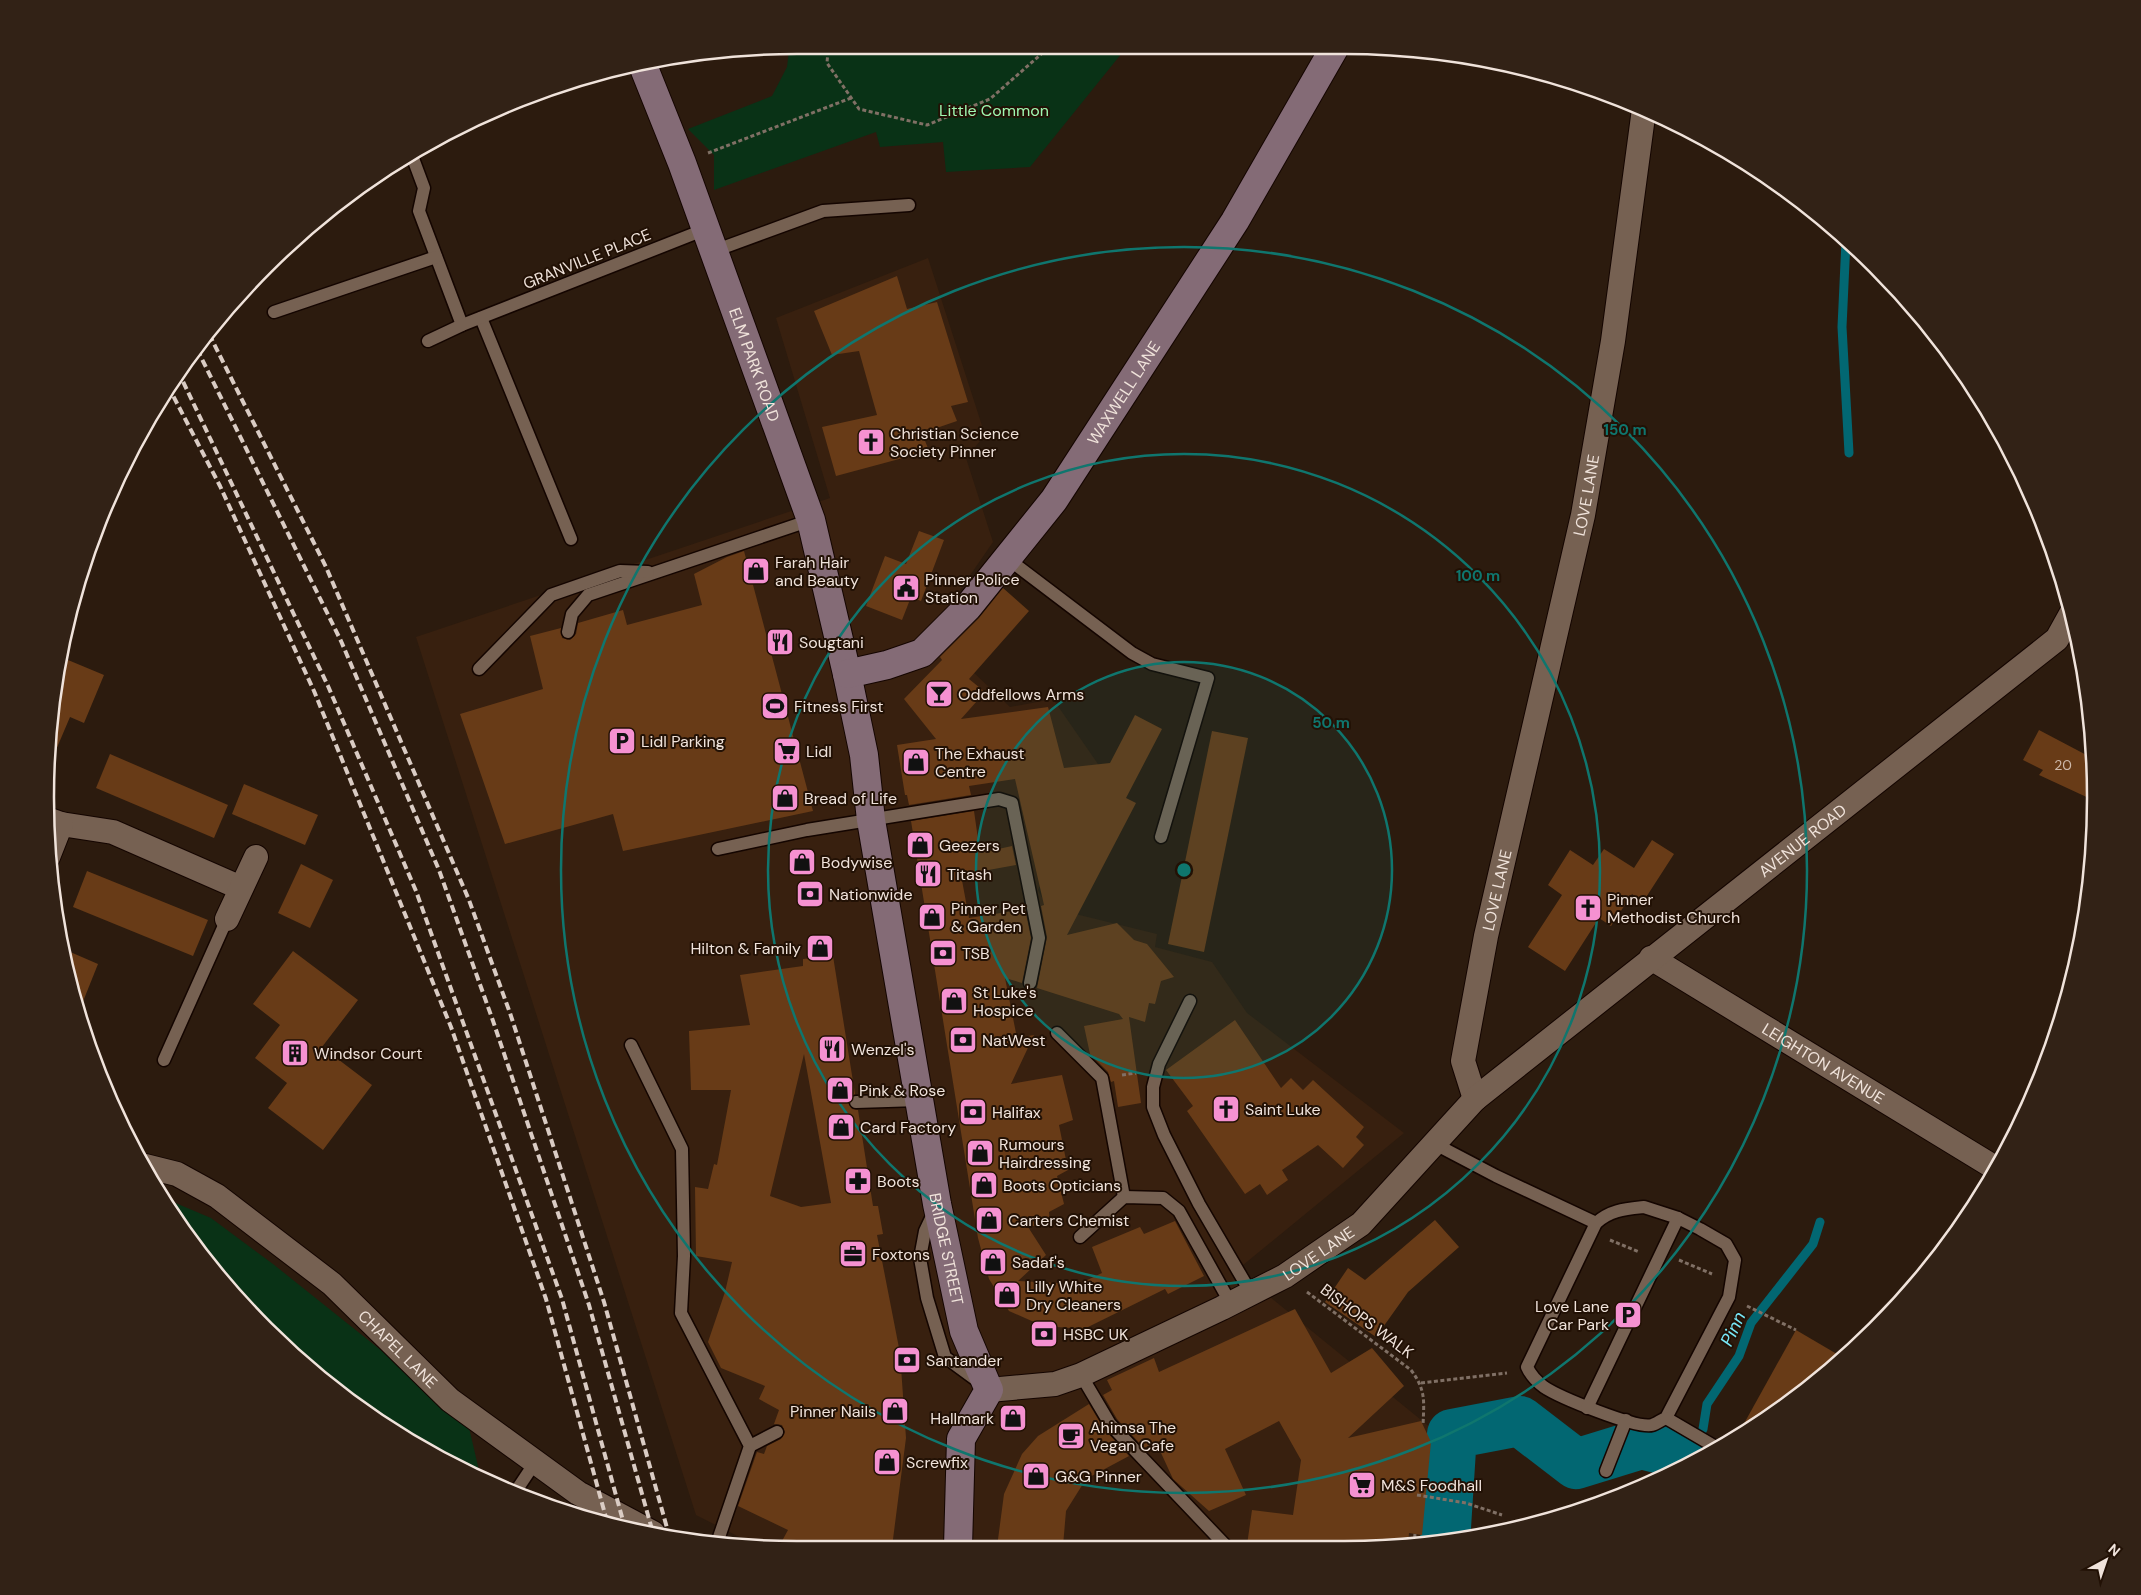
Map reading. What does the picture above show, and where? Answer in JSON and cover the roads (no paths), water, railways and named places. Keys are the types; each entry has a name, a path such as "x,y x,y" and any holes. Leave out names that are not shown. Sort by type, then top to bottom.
{"street":[{"name":"WAXWELL LANE","path":"847,674 887,665 922,653 968,607 1008,559 1054,500 1235,221 1331,54"},
{"name":"ELM PARK ROAD","path":"645,70 682,164 811,520 847,674"},
{"name":"LOVE LANE","path":"989,1390 1055,1384 1081,1375 1285,1276 1360,1224 1475,1099 1464,1062 1465,1052 1486,936 1583,515 1613,341 1643,117"},
{"name":"AVENUE ROAD","path":"1475,1099 1526,1061 1651,958 2057,639 2066,623"},
{"name":"BRIDGE STREET","path":"847,674 864,755 871,820 937,1204 964,1331 989,1390"},
{"path":"55,822 113,832 241,888"},
{"path":"227,919 256,857"},
{"name":"LEIGHTON AVENUE","path":"1651,958 1990,1164"},
{"name":"CHAPEL LANE","path":"152,1168 177,1174 217,1196 332,1284 450,1400 534,1464 578,1494 633,1523"},
{"path":"958,1541 961,1439 989,1390"}],"lane":[{"path":"414,161 424,188 418,211 462,325"},
{"name":"GRANVILLE PLACE","path":"428,341 481,318 710,240 823,211 909,205"},
{"path":"274,312 436,257"},
{"path":"481,318 570,538"},
{"path":"568,632 572,614 588,595 811,520"},
{"path":"1008,559 1132,653 1152,664 1208,678 1161,837"},
{"path":"480,669 551,595 620,571 656,572"},
{"path":"718,848 999,799 1012,803 1039,938 1030,983"},
{"path":"164,1060 227,919"},
{"path":"1190,1001 1159,1064 1153,1087 1153,1107 1241,1298"},
{"path":"1057,1033 1102,1078 1124,1196"},
{"path":"631,1045 682,1149 684,1256 681,1313 750,1446"},
{"path":"856,1102 919,1100"},
{"path":"1435,1144 1496,1176 1596,1223"},
{"path":"1080,1238 1124,1196 1163,1198 1179,1212 1241,1298"},
{"path":"1644,1207 1678,1218 1726,1244 1734,1260 1729,1297 1666,1418 1651,1426 1635,1424 1587,1408 1545,1388 1532,1378 1528,1370 1529,1359 1596,1223 1607,1214 1620,1209 1644,1207"},
{"path":"1587,1408 1678,1218"},
{"path":"1081,1375 1110,1424 1221,1541"},
{"path":"1666,1418 1710,1445"},
{"path":"1606,1471 1626,1420"},
{"path":"719,1537 750,1446 777,1432"},
{"path":"519,1487 534,1464"}],"waterway":[{"path":"1846,249 1842,327 1849,453"},
{"name":"Pinn","path":"1689,1456 1703,1429 1707,1404 1739,1356 1751,1323 1813,1244 1820,1222"},
{"path":"1446,1534 1452,1434 1520,1421 1576,1464 1641,1444 1689,1456"}],"railway":[{"path":"212,339 326,567 469,900 510,1013 604,1302 667,1530"},
{"path":"200,355 341,641 439,870 492,1018 589,1305 651,1527"},
{"path":"182,380 328,686 416,891 562,1299 623,1520"},
{"path":"172,395 220,486 314,691 451,1027 546,1299 606,1516"}],"place":[{"name":"Christian Science Society Pinner","path":"871,442"},
{"name":"Farah Hair and Beauty","path":"756,571"},
{"name":"Pinner Police Station","path":"906,588"},
{"name":"Sougtani","path":"780,642"},
{"name":"Oddfellows Arms","path":"939,694"},
{"name":"Fitness First","path":"775,706"},
{"name":"Lidl Parking","path":"622,741"},
{"name":"Lidl","path":"787,751"},
{"name":"The Exhaust Centre","path":"916,762"},
{"name":"Bread of Life","path":"785,798"},
{"name":"Geezers","path":"920,845"},
{"name":"Bodywise","path":"802,862"},
{"name":"Titash","path":"928,874"},
{"name":"Nationwide","path":"810,894"},
{"name":"Pinner Methodist Church","path":"1588,908"},
{"name":"Pinner Pet & Garden","path":"932,917"},
{"name":"Hilton & Family","path":"820,948"},
{"name":"TSB","path":"943,953"},
{"name":"St Luke's Hospice","path":"954,1001"},
{"name":"NatWest","path":"963,1040"},
{"name":"Wenzel's","path":"832,1049"},
{"name":"Windsor Court","path":"295,1053"},
{"name":"Pink & Rose","path":"840,1090"},
{"name":"Saint Luke","path":"1226,1109"},
{"name":"Halifax","path":"973,1112"},
{"name":"Card Factory","path":"841,1127"},
{"name":"Rumours Hairdressing","path":"980,1153"},
{"name":"Boots","path":"858,1181"},
{"name":"Boots Opticians","path":"984,1185"},
{"name":"Carters Chemist","path":"989,1220"},
{"name":"Foxtons","path":"853,1254"},
{"name":"Sadaf's","path":"993,1262"},
{"name":"Lilly White Dry Cleaners","path":"1007,1295"},
{"name":"Love Lane Car Park","path":"1628,1315"},
{"name":"HSBC UK","path":"1044,1334"},
{"name":"Santander","path":"907,1360"},
{"name":"Pinner Nails","path":"895,1411"},
{"name":"Hallmark","path":"1013,1418"},
{"name":"Ahimsa The Vegan Cafe","path":"1071,1436"},
{"name":"Screwfix","path":"887,1462"},
{"name":"G&G Pinner","path":"1036,1476"},
{"name":"M&S Foodhall","path":"1362,1485"}],"park label":[{"name":"Little Common","path":"994,110"}]}
